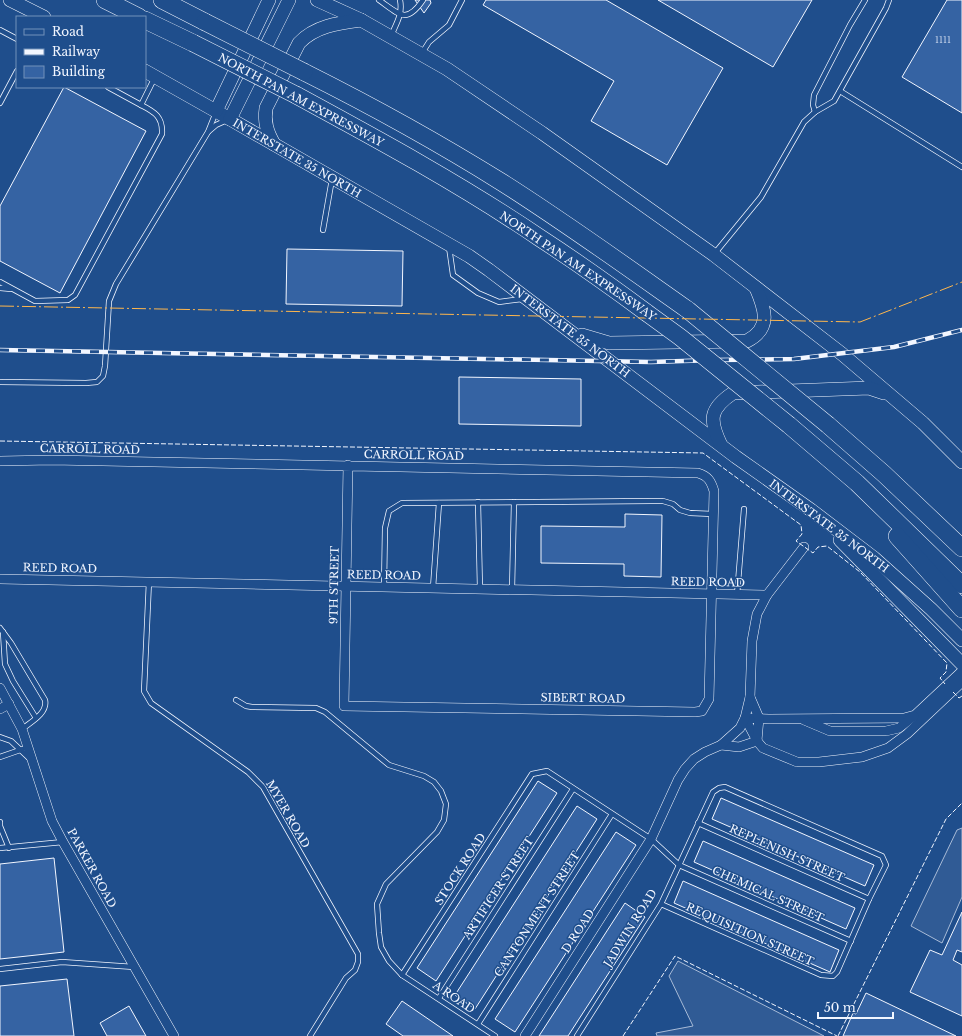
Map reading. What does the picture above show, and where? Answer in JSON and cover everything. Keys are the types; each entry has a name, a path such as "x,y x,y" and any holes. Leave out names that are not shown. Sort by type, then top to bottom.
{"highway":[{"path":"105,0 137,16"},
{"path":"162,0 376,109 503,183 607,253 688,310 828,425 884,474 962,548"},
{"name":"NORTH PAN AM EXPRESSWAY","path":"146,20 296,95 386,145 540,237 686,342 789,425 857,483 962,584"},
{"path":"814,446 908,547 962,610"},
{"path":"884,474 927,504 962,535"}],"main road":[{"path":"10,0 42,16"},
{"path":"216,111 269,0"},
{"path":"230,119 289,0"},
{"path":"317,0 361,20 447,69 530,125 714,255 827,341 923,423 962,462"},
{"path":"340,0 361,20"},
{"path":"274,144 266,126 264,117 266,108 299,43 306,36 324,27 361,20"},
{"name":"INTERSTATE 35 NORTH","path":"150,74 449,245 489,270 722,447 811,510 874,558 931,609 962,640"},
{"path":"571,331 609,343 747,341 756,336 763,326 764,315 762,303 756,288"},
{"path":"722,447 713,425 715,408 722,400 733,393 869,388 889,395"},
{"path":"811,510 962,664"}],"street":[{"name":"CARROLL ROAD","path":"0,461 52,460 348,465 698,473 704,475 711,481 714,491 712,594"},
{"name":"9TH STREET","path":"344,706 348,465"},
{"path":"651,839 678,780 685,769 694,759 721,745 740,728 745,718 750,697 752,641 757,614 767,595 804,547"},
{"name":"REED ROAD","path":"0,579 767,595"},
{"name":"SIBERT ROAD","path":"344,706 679,712 702,711 709,699 712,594"},
{"path":"802,718 830,731 886,731 899,728 962,671"},
{"path":"745,718 757,741 763,748 797,762 819,762 862,757 888,748 907,734 962,682"},
{"name":"PARKER ROAD","path":"0,688 22,730 24,748 37,771 52,821 174,1036"},
{"path":"750,697 760,718 757,741"},
{"path":"0,709 9,704"},
{"path":"745,718 904,718 915,715"},
{"path":"721,745 740,747 757,741"},
{"name":"D ROAD","path":"525,1036 651,839"}],"lane":[{"path":"379,0 401,15 413,13 423,0"},
{"path":"390,37 401,15 402,7 400,0"},
{"path":"421,54 429,42 449,25 462,0"},
{"path":"814,112 814,95 850,25 865,0"},
{"path":"714,255 761,197 804,122 814,112 834,101 886,8 888,0"},
{"path":"0,30 16,38"},
{"path":"0,102 16,73"},
{"path":"146,87 150,74"},
{"path":"0,282 35,301 68,300 75,295 162,134 162,125 158,116 141,104 110,88"},
{"path":"141,104 146,88"},
{"path":"840,91 962,167"},
{"path":"0,382 86,383 97,382 103,376 109,302 116,284 208,132 216,111"},
{"path":"208,132 216,125 230,119"},
{"path":"323,230 332,178"},
{"path":"449,245 454,275 478,294 499,302 527,298"},
{"path":"0,288 13,289"},
{"path":"384,587 385,528 389,511 402,503 657,501 673,504 680,510 690,513 714,514"},
{"path":"478,502 480,589"},
{"path":"512,590 514,502"},
{"path":"433,588 439,503"},
{"path":"738,595 744,510"},
{"name":"MYER ROAD","path":"148,581 144,690 146,696 151,703 248,772 264,787 358,954 358,962 355,970 346,978 310,1036"},
{"path":"1,630 5,664 13,681 36,718"},
{"path":"1,630 12,643 46,705 44,710 22,730"},
{"name":"A ROAD","path":"236,700 246,706 252,707 316,708 325,712 389,765 424,776 434,782 441,791 446,804 444,820 437,832 386,884 377,904 381,947 389,961 402,975 439,998 494,1036"},
{"path":"0,737 24,748"},
{"path":"0,757 24,748"},
{"name":"CHEMICAL STREET","path":"532,774 547,772 651,839 679,865 851,941"},
{"name":"STOCK ROAD","path":"402,975 532,774"},
{"name":"JADWIN ROAD","path":"577,1036 661,904 713,792 719,788 725,788 882,856 886,865 869,899"},
{"name":"ARTIFICER STREET","path":"439,998 573,789"},
{"name":"CANTONMENT STREET","path":"478,1024 612,814"},
{"path":"0,822 0,826 9,848"},
{"name":"REPLENISH STREET","path":"698,824 869,899"},
{"path":"0,848 63,842"},
{"path":"851,941 869,899"},
{"name":"REQUISITION STREET","path":"661,904 821,975 833,976 837,972 851,941"},
{"path":"0,969 62,962 134,967"}],"shaded area":[{"path":"962,828 962,897 942,943 911,926 957,830"},
{"path":"678,961 824,1036 657,1036 656,1033 693,1026 669,976"}],"building":[{"path":"415,0 430,0 431,3 424,13"},
{"path":"486,0 606,0 723,68 667,165 591,121 614,81 483,5"},
{"path":"658,0 812,0 773,67"},
{"path":"947,0 962,0 962,113 902,77"},
{"path":"63,88 146,131 60,293 0,261 0,206"},
{"path":"287,249 403,251 402,306 286,304"},
{"path":"459,377 581,379 581,426 459,424"},
{"path":"625,514 662,515 661,577 624,576 624,564 541,563 541,526 625,527"},
{"path":"538,781 557,793 436,981 417,968"},
{"path":"721,798 874,865 865,886 712,819"},
{"path":"577,806 597,819 475,1009 455,995"},
{"path":"616,832 636,845 515,1032 495,1019"},
{"path":"703,841 855,908 846,929 694,862"},
{"path":"54,858 64,952 0,959 0,864"},
{"path":"683,881 839,950 830,972 674,903"},
{"path":"625,903 645,917 568,1036 539,1036"},
{"path":"962,912 962,952 957,950 953,960 962,965 962,1016 910,992 930,950 942,955"},
{"path":"67,979 74,1036 0,1036 0,986"},
{"path":"866,993 956,1036 843,1036 853,1013 856,1014"},
{"path":"402,1001 453,1036 403,1036 386,1024"},
{"path":"129,1006 146,1036 107,1036 100,1023"}],"railway":[{"path":"0,350 651,362 794,359 894,347 962,330"}],"fence":[{"path":"0,441 703,453 801,525 802,534 796,541 813,553 818,547 827,546 860,572 947,663 946,672 940,678 945,684"},
{"path":"953,692 959,698 962,696"},
{"path":"838,1036 946,819 962,803"},
{"path":"623,1036 675,956 837,1036"}],"power":[{"path":"0,306 860,322 962,282"}]}
